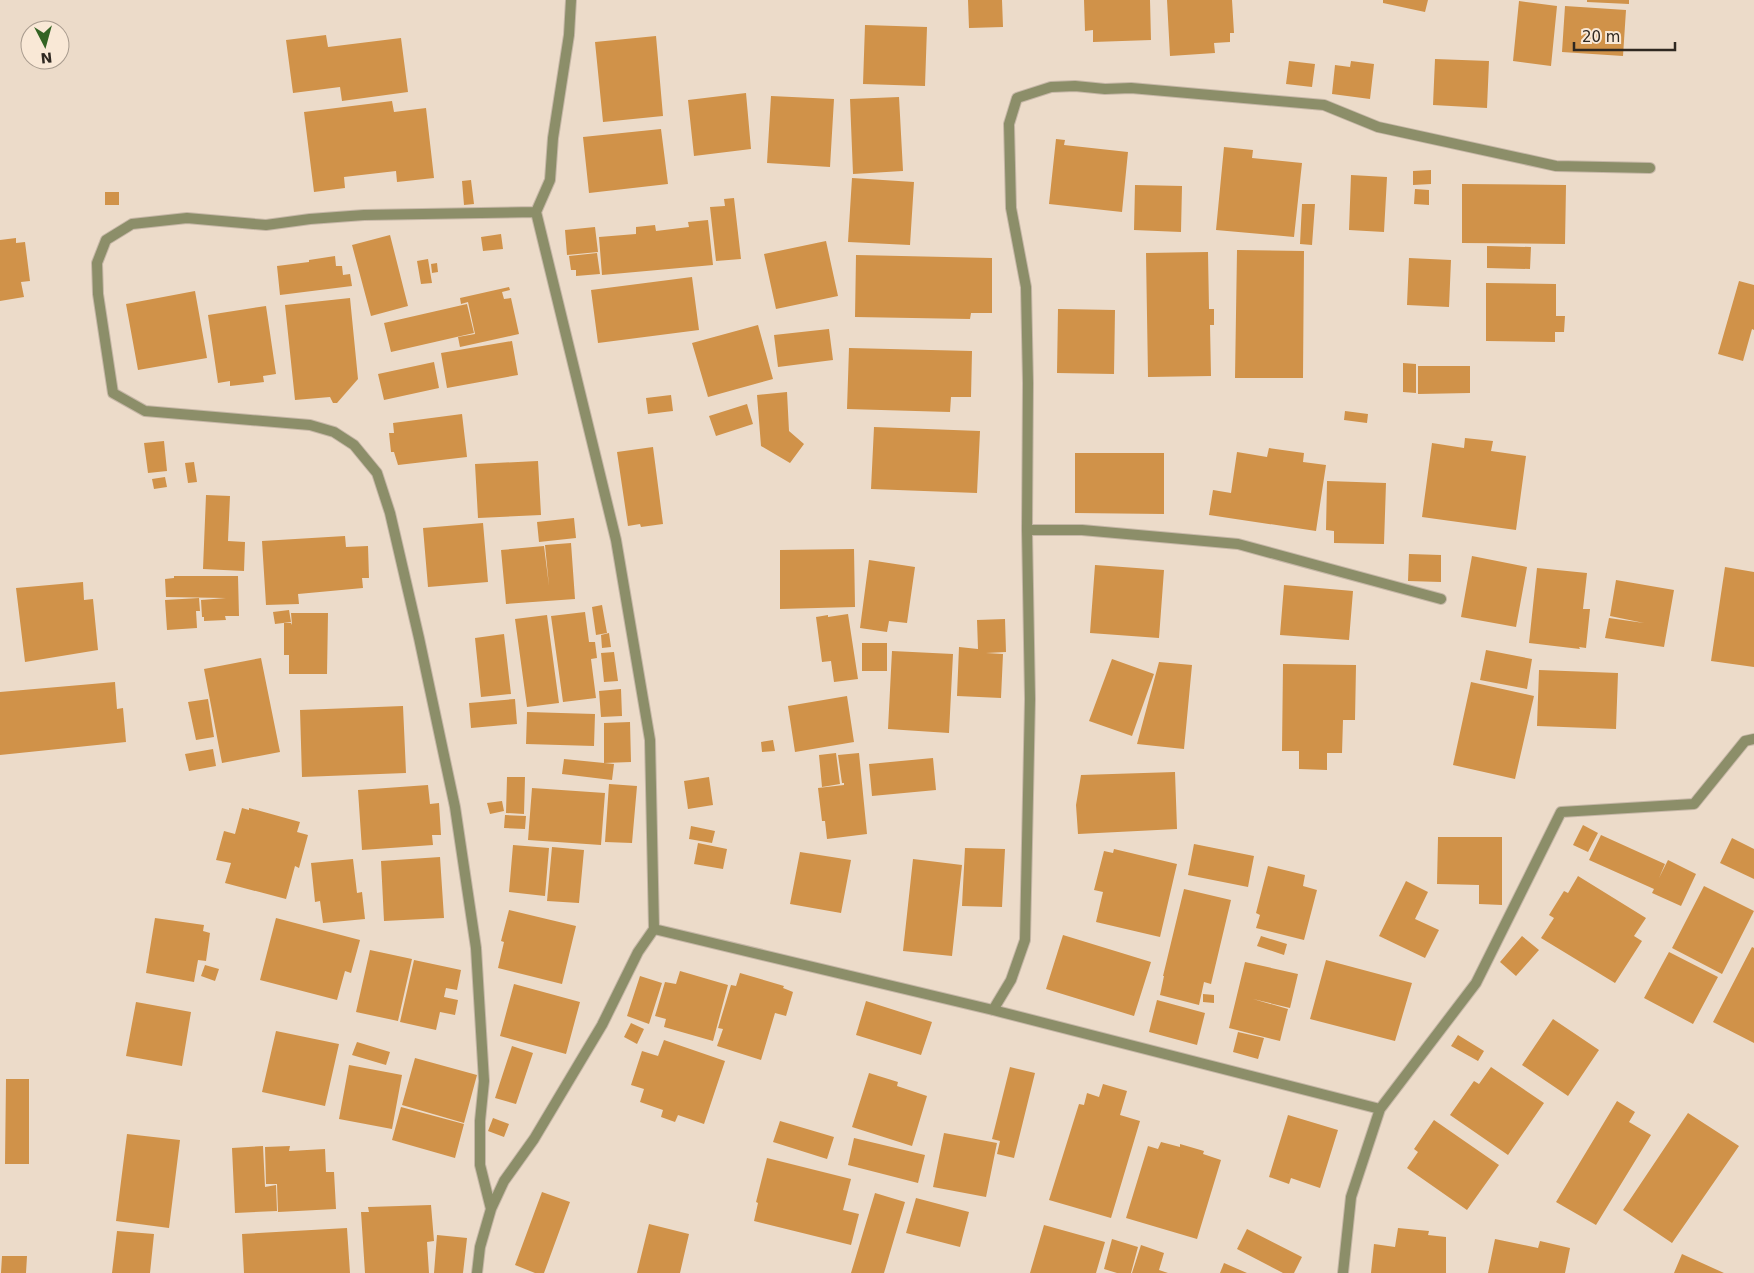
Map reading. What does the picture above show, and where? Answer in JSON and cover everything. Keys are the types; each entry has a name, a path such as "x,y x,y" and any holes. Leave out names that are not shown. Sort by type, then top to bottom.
{"street":[{"path":"477,1273 480,1247 491,1209 504,1181 534,1139 602,1025 638,952 654,929 650,740 616,540 536,212 550,180 553,138 570,35 571,0"},
{"path":"993,1010 1010,980 1026,940 1030,699 1026,286 1011,208 1009,124 1017,98 1051,87 1075,86 1105,89 1131,88 1324,105 1378,127 1556,166 1650,168"},
{"path":"491,1209 480,1165 480,1121 484,1081 476,948 456,817 419,638 390,513 377,473 354,445 334,432 310,425 145,410 113,392 98,294 97,263 106,240 132,224 187,218 266,225 310,219 364,215 536,212"},
{"path":"1027,530 1082,530 1238,544 1441,599"},
{"path":"1343,1273 1351,1197 1380,1109 1476,983 1561,812 1694,804 1745,741 1754,739"},
{"path":"654,929 993,1010 1380,1109"}],"building":[{"path":"968,0 1002,0 1003,27 969,28"},
{"path":"1084,0 1150,0 1151,40 1093,42 1093,30 1085,31"},
{"path":"1167,0 1232,0 1234,33 1230,33 1230,42 1214,43 1215,53 1170,56"},
{"path":"1383,0 1428,0 1425,12 1383,3"},
{"path":"1587,0 1629,0 1629,4 1587,2"},
{"path":"1519,1 1557,6 1551,66 1513,61"},
{"path":"1565,6 1626,10 1623,56 1562,52"},
{"path":"865,25 927,27 925,86 863,84"},
{"path":"326,35 328,47 401,38 408,92 342,101 340,87 293,93 286,40"},
{"path":"656,36 663,116 603,122 595,42"},
{"path":"1435,59 1489,61 1487,108 1433,105"},
{"path":"1289,61 1315,64 1312,87 1286,84"},
{"path":"1351,61 1374,64 1370,99 1332,94 1335,65 1350,67"},
{"path":"746,93 751,149 694,156 688,100"},
{"path":"771,96 834,99 830,167 767,163"},
{"path":"899,97 903,171 853,174 850,99"},
{"path":"392,101 394,112 426,108 434,178 397,182 396,171 344,177 345,188 314,192 304,112"},
{"path":"661,129 668,184 589,193 583,137"},
{"path":"1056,139 1065,140 1064,145 1128,152 1122,212 1049,204"},
{"path":"1224,147 1253,150 1252,158 1302,163 1294,237 1216,230"},
{"path":"1431,170 1431,184 1413,185 1413,171"},
{"path":"1351,175 1387,177 1384,232 1349,230"},
{"path":"852,178 914,182 910,245 848,242"},
{"path":"471,180 474,204 464,205 462,181"},
{"path":"1462,184 1566,185 1565,244 1462,243"},
{"path":"1135,185 1182,186 1181,232 1134,230"},
{"path":"1415,189 1429,190 1429,205 1414,204"},
{"path":"105,192 119,192 119,205 105,205"},
{"path":"734,198 741,259 716,261 710,207 725,206 724,199"},
{"path":"1302,204 1315,204 1312,245 1300,244"},
{"path":"708,220 713,265 602,275 599,237 636,234 636,227 655,225 656,231 689,227 688,222"},
{"path":"595,227 598,252 567,255 565,230"},
{"path":"501,234 503,249 483,251 481,237"},
{"path":"390,235 408,306 371,316 352,245"},
{"path":"16,238 16,243 25,242 30,281 21,282 24,297 0,301 0,240"},
{"path":"826,241 838,296 776,309 764,254"},
{"path":"1487,246 1531,247 1530,269 1487,268"},
{"path":"1237,250 1304,251 1303,378 1235,378"},
{"path":"1208,252 1209,309 1214,309 1214,325 1210,325 1211,376 1148,377 1146,253"},
{"path":"597,253 600,274 576,276 576,270 571,270 569,256"},
{"path":"856,255 992,258 992,313 971,313 970,319 855,317"},
{"path":"335,256 336,266 342,266 343,275 350,274 352,286 280,295 277,266"},
{"path":"1409,258 1451,260 1449,307 1407,305"},
{"path":"428,259 432,283 421,284 417,261"},
{"path":"437,263 438,272 432,273 431,264"},
{"path":"692,277 699,330 598,343 591,290"},
{"path":"1739,281 1754,285 1754,330 1752,329 1743,361 1718,354"},
{"path":"1486,283 1556,284 1556,316 1565,316 1564,332 1555,332 1555,342 1486,341"},
{"path":"509,287 510,290 502,292 504,299 511,298 519,334 460,347 458,337 475,334 468,302 461,304 460,298"},
{"path":"195,291 207,358 138,370 126,304"},
{"path":"350,298 358,379 337,403 333,403 330,397 295,400 285,305"},
{"path":"467,304 474,333 391,352 384,323"},
{"path":"266,306 276,374 263,376 264,382 230,386 230,381 218,383 208,315"},
{"path":"1058,309 1115,310 1114,374 1057,373"},
{"path":"758,325 773,379 708,397 692,343"},
{"path":"829,329 833,360 778,367 774,335"},
{"path":"512,341 518,375 447,388 441,353"},
{"path":"849,348 972,351 971,397 951,397 950,412 847,409"},
{"path":"434,362 439,388 384,400 378,374"},
{"path":"1403,363 1416,364 1416,393 1403,392"},
{"path":"1418,366 1470,366 1470,393 1418,394"},
{"path":"787,392 789,431 804,444 790,463 761,446 757,395"},
{"path":"671,395 673,411 648,414 646,398"},
{"path":"747,404 753,424 716,436 709,416"},
{"path":"1345,411 1368,414 1367,423 1344,420"},
{"path":"462,414 467,457 398,465 394,452 391,452 389,433 394,433 393,423"},
{"path":"874,427 980,431 977,493 871,489"},
{"path":"1465,438 1493,441 1491,451 1526,456 1516,530 1422,517 1432,443 1464,448"},
{"path":"164,441 167,471 148,473 144,443"},
{"path":"653,447 663,524 641,527 640,524 628,526 617,452"},
{"path":"1269,448 1304,453 1303,462 1326,465 1316,531 1209,515 1213,490 1231,493 1237,452 1267,457"},
{"path":"1075,453 1164,453 1164,514 1075,513"},
{"path":"538,461 541,515 478,518 475,464"},
{"path":"194,462 197,482 188,483 185,463"},
{"path":"165,477 167,487 154,489 152,479"},
{"path":"1327,481 1386,483 1384,544 1334,543 1334,531 1326,530"},
{"path":"206,495 230,496 228,541 245,542 244,571 203,569"},
{"path":"574,518 576,538 539,542 537,522"},
{"path":"483,523 488,582 428,587 423,528"},
{"path":"345,536 346,547 368,546 369,578 362,578 363,588 298,594 299,604 266,605 262,541"},
{"path":"571,543 575,599 506,604 501,550 544,546 549,586 545,545"},
{"path":"854,549 855,607 780,609 780,550"},
{"path":"1409,554 1441,555 1441,582 1408,581"},
{"path":"1472,556 1527,567 1516,627 1461,617"},
{"path":"869,560 915,567 907,623 889,621 887,632 860,628"},
{"path":"1095,565 1164,570 1159,638 1090,633"},
{"path":"1725,567 1754,572 1754,667 1711,661"},
{"path":"1537,568 1587,573 1583,609 1590,609 1586,648 1579,647 1580,649 1529,643"},
{"path":"174,576 238,576 239,616 225,616 226,620 204,621 201,600 226,598 166,597 165,579 174,578"},
{"path":"1616,580 1674,590 1664,647 1605,638 1609,618 1644,623 1610,616"},
{"path":"83,582 84,600 93,599 98,650 25,662 16,588"},
{"path":"1284,585 1353,591 1349,640 1280,635"},
{"path":"199,598 200,611 196,611 197,628 167,630 165,600"},
{"path":"602,605 607,633 596,635 592,607"},
{"path":"289,610 291,622 275,624 273,612"},
{"path":"585,612 589,642 595,642 597,658 591,659 596,698 563,702 551,616"},
{"path":"291,613 328,613 327,674 289,674 289,655 284,655 284,623 291,623 292,625"},
{"path":"848,614 858,679 834,682 831,661 822,662 816,617"},
{"path":"547,615 559,703 527,707 515,619"},
{"path":"1005,619 1006,652 986,653 1003,654 1001,698 957,696 959,647 978,649 977,620"},
{"path":"609,633 611,647 602,648 601,635"},
{"path":"504,634 511,694 481,697 475,638"},
{"path":"862,643 887,643 887,671 862,671"},
{"path":"1486,650 1532,659 1527,689 1480,680"},
{"path":"892,651 953,654 949,733 888,729"},
{"path":"614,652 618,681 604,682 601,653"},
{"path":"261,658 280,752 222,763 204,669"},
{"path":"1112,659 1154,674 1132,736 1089,721"},
{"path":"1159,662 1192,665 1184,749 1137,744"},
{"path":"1283,664 1356,665 1355,720 1343,720 1342,753 1327,753 1327,770 1299,769 1299,751 1282,751"},
{"path":"1539,670 1618,673 1616,729 1537,726"},
{"path":"115,682 117,709 123,708 126,742 0,755 0,692"},
{"path":"1471,682 1534,696 1515,779 1453,765"},
{"path":"621,689 622,716 601,717 599,691"},
{"path":"847,696 854,742 795,752 788,706"},
{"path":"208,699 214,737 196,740 188,702"},
{"path":"515,699 517,724 471,728 469,703"},
{"path":"403,706 406,773 302,777 300,710"},
{"path":"527,712 595,714 594,746 526,744"},
{"path":"630,722 631,762 604,763 604,723"},
{"path":"773,740 775,751 762,752 761,742"},
{"path":"213,749 216,766 189,771 185,754"},
{"path":"836,753 840,784 822,787 819,755"},
{"path":"859,753 867,834 827,839 825,821 822,821 818,788 844,785 842,783 838,755"},
{"path":"933,758 936,790 872,796 869,764"},
{"path":"564,759 614,764 612,780 562,774"},
{"path":"1175,772 1177,829 1078,834 1076,805 1081,775"},
{"path":"507,777 525,777 524,814 506,813"},
{"path":"709,777 713,805 688,809 684,781"},
{"path":"609,784 637,786 632,843 605,842"},
{"path":"428,785 430,804 439,803 441,835 432,835 433,845 362,850 358,790"},
{"path":"532,788 605,793 601,845 528,840"},
{"path":"502,801 504,811 490,814 487,803"},
{"path":"242,808 249,810 249,808 300,822 297,832 308,835 299,868 295,866 286,899 225,883 231,863 216,860 224,831 235,834"},
{"path":"505,815 526,816 525,829 504,828"},
{"path":"1583,825 1598,833 1588,852 1573,845"},
{"path":"691,826 715,831 712,843 689,839"},
{"path":"1601,835 1665,864 1659,878 1668,860 1696,874 1681,906 1652,893 1654,889 1589,860"},
{"path":"1438,837 1502,837 1502,905 1479,904 1479,885 1437,884"},
{"path":"1732,838 1754,849 1754,879 1720,863"},
{"path":"698,843 727,849 723,869 694,864"},
{"path":"1194,844 1254,856 1248,887 1188,875"},
{"path":"513,845 549,848 545,896 509,892"},
{"path":"552,847 584,850 579,903 547,901"},
{"path":"965,848 1005,849 1002,907 962,906"},
{"path":"1114,849 1177,864 1160,937 1096,922 1103,892 1094,890 1104,851 1113,853"},
{"path":"800,852 851,860 841,913 790,904"},
{"path":"440,857 444,918 384,921 381,861"},
{"path":"353,859 357,893 362,892 365,919 323,923 320,901 315,902 311,863"},
{"path":"913,859 962,865 952,956 903,951"},
{"path":"1268,866 1305,875 1303,886 1317,890 1304,940 1256,928 1260,915 1256,913"},
{"path":"1578,876 1646,918 1634,936 1642,941 1615,983 1541,938 1554,918 1549,915 1564,891 1568,893"},
{"path":"1406,881 1428,892 1415,919 1439,930 1425,958 1379,936"},
{"path":"1704,886 1754,911 1722,974 1672,948"},
{"path":"1184,889 1231,900 1211,984 1204,982 1199,1005 1160,995"},
{"path":"509,910 576,926 562,984 498,968 504,942 501,941"},
{"path":"155,918 204,925 203,931 210,933 206,961 198,960 194,982 146,973"},
{"path":"276,918 360,940 351,973 345,971 337,1000 260,980"},
{"path":"1063,935 1151,962 1134,1016 1046,989"},
{"path":"1261,936 1287,944 1284,955 1257,946"},
{"path":"1522,936 1539,950 1516,976 1500,962"},
{"path":"1752,947 1754,948 1754,1043 1713,1022"},
{"path":"370,950 412,959 398,1021 356,1012"},
{"path":"1669,952 1718,977 1693,1024 1644,998"},
{"path":"414,960 461,970 457,990 446,988 444,997 458,1000 455,1015 440,1012 436,1030 400,1022"},
{"path":"1326,960 1412,983 1395,1041 1310,1019"},
{"path":"1245,962 1298,974 1290,1008 1253,999 1288,1009 1280,1041 1229,1028"},
{"path":"205,965 219,969 215,981 201,976"},
{"path":"680,971 728,985 713,1041 664,1027 666,1019 655,1016 665,982 676,984"},
{"path":"740,973 784,986 783,988 793,992 786,1016 775,1013 761,1060 717,1046 723,1029 718,1028 731,985 736,986"},
{"path":"640,976 662,983 649,1024 627,1016"},
{"path":"514,984 580,1002 566,1054 500,1036"},
{"path":"1203,994 1214,995 1214,1003 1203,1002"},
{"path":"1157,1000 1205,1013 1197,1045 1149,1032"},
{"path":"866,1001 932,1022 921,1055 856,1035"},
{"path":"136,1002 191,1012 182,1066 126,1056"},
{"path":"1553,1019 1599,1050 1568,1096 1522,1065"},
{"path":"631,1023 644,1029 637,1044 624,1037"},
{"path":"276,1031 339,1044 325,1106 262,1092"},
{"path":"1238,1032 1264,1038 1258,1059 1233,1052"},
{"path":"1458,1035 1484,1051 1478,1061 1451,1046"},
{"path":"664,1040 725,1061 704,1124 678,1115 675,1122 661,1117 663,1110 640,1102 644,1089 631,1085 642,1051 658,1056"},
{"path":"357,1042 390,1052 386,1065 352,1055"},
{"path":"512,1046 533,1053 516,1104 495,1098"},
{"path":"415,1058 477,1075 464,1123 402,1105"},
{"path":"349,1065 402,1075 392,1129 339,1119"},
{"path":"1010,1067 1035,1073 1014,1158 997,1154 1000,1141 992,1139"},
{"path":"1491,1067 1544,1103 1508,1155 1450,1115 1474,1081 1479,1084"},
{"path":"869,1073 898,1082 897,1086 927,1096 912,1146 852,1127"},
{"path":"6,1079 29,1079 29,1164 5,1164"},
{"path":"1103,1084 1127,1091 1120,1115 1140,1121 1111,1218 1049,1200 1079,1104 1084,1105 1087,1093 1099,1097"},
{"path":"1617,1101 1635,1112 1629,1122 1651,1135 1596,1225 1556,1202"},
{"path":"401,1107 464,1124 455,1158 392,1140"},
{"path":"1688,1113 1739,1146 1672,1243 1623,1210"},
{"path":"1288,1115 1338,1130 1320,1188 1291,1178 1289,1184 1269,1177"},
{"path":"493,1118 509,1124 504,1137 488,1131"},
{"path":"1434,1120 1499,1165 1467,1210 1407,1168 1418,1152 1414,1149"},
{"path":"780,1121 834,1137 827,1159 773,1142"},
{"path":"944,1133 997,1143 986,1197 933,1187"},
{"path":"127,1134 180,1140 169,1228 116,1221"},
{"path":"854,1138 925,1155 918,1183 848,1165"},
{"path":"1161,1142 1180,1147 1180,1144 1204,1151 1203,1154 1221,1160 1197,1239 1126,1218 1148,1146 1158,1149"},
{"path":"263,1146 265,1187 276,1185 277,1211 235,1213 232,1148"},
{"path":"290,1146 289,1151 325,1149 326,1172 334,1172 336,1209 278,1212 277,1184 266,1184 265,1147"},
{"path":"767,1158 851,1179 843,1210 859,1214 851,1245 754,1221 758,1203 756,1202"},
{"path":"542,1192 570,1202 544,1273 535,1273 515,1265"},
{"path":"875,1193 905,1202 884,1273 851,1273"},
{"path":"916,1198 969,1212 960,1247 906,1233"},
{"path":"431,1205 434,1241 427,1242 429,1273 365,1273 361,1212 369,1212 368,1207"},
{"path":"649,1224 689,1234 680,1273 637,1273"},
{"path":"1044,1225 1105,1242 1096,1273 1030,1273"},
{"path":"347,1228 350,1273 244,1273 242,1234"},
{"path":"1398,1228 1429,1231 1428,1235 1446,1237 1446,1273 1371,1273 1374,1244 1395,1247"},
{"path":"1247,1229 1302,1257 1294,1273 1283,1273 1237,1249"},
{"path":"117,1231 154,1234 150,1273 112,1273"},
{"path":"437,1235 467,1238 463,1273 434,1273"},
{"path":"1112,1239 1138,1247 1131,1273 1117,1273 1104,1269"},
{"path":"1495,1239 1538,1248 1540,1241 1570,1248 1565,1273 1488,1273"},
{"path":"1141,1245 1164,1253 1159,1270 1168,1273 1132,1273"},
{"path":"1682,1254 1724,1273 1674,1273"},
{"path":"2,1256 27,1256 26,1273 1,1273"},
{"path":"1224,1263 1247,1273 1220,1273"}]}
